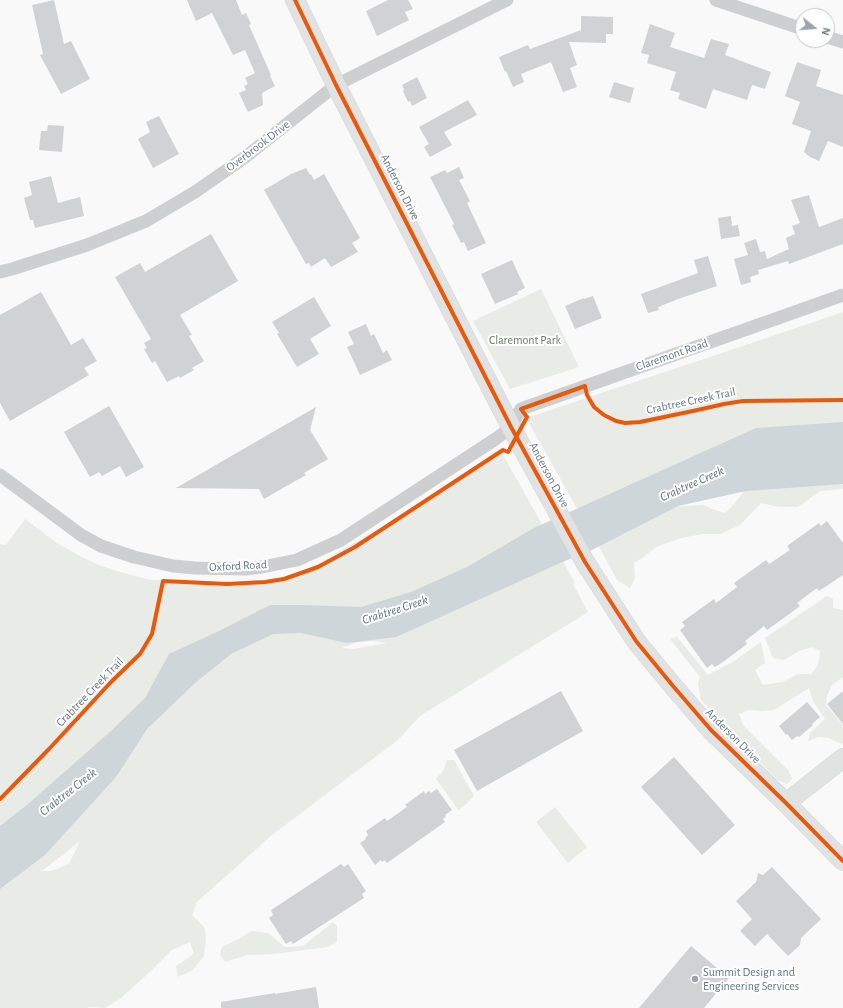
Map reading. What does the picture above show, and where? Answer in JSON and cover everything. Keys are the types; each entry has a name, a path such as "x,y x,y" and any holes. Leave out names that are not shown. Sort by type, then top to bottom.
{"street":[{"name":"Anderson Drive","path":"295,0 336,85 511,427 596,580 636,641 672,686 711,730 843,861"},
{"name":"Overbrook Drive","path":"0,272 87,245 146,221 195,192 244,158 336,85 507,0"},
{"path":"716,0 795,26"},
{"name":"Claremont Road","path":"511,427 521,409 843,295"},
{"name":"Oxford Road","path":"0,475 81,535 101,546 134,557 173,566 202,568 262,567 297,560 341,540 497,438 511,427"},
{"path":"786,803 843,758"}],"green space":[{"name":"Claremont Park","path":"541,289 579,367 510,389 473,321"},
{"path":"843,312 843,453 579,512 526,418 719,354"},
{"path":"502,453 575,583 573,584 588,612 420,716 398,740 272,835 197,902 192,915 205,928 206,942 204,956 193,970 178,977 176,966 194,953 190,942 172,950 121,998 105,1008 0,1008 0,544 6,545 25,519 57,543 78,555 101,566 124,573 151,580 261,583 307,570 371,533 400,520","holes":["374,641 387,643 353,649 341,648 359,642","80,841 69,864 51,871 42,871"]},
{"path":"843,461 843,489 820,491 798,507 779,507 761,503 740,525 720,534 703,534 681,538 656,547 634,563 635,578 630,588 617,580 596,541 666,507 704,505 725,513 746,489"},
{"path":"827,596 833,599 833,608 843,610 843,677 832,685 827,696 826,705 843,725 843,743 841,744 829,738 818,737 808,741 810,733 825,719 813,701 809,688 774,710 748,710 739,714 743,725 788,770 792,779 787,784 777,780 701,700 698,684 700,677 670,639 677,637 708,675 734,661 761,642 765,663 755,670 763,685 782,682 798,674 811,674 818,665 820,651 812,647 799,651 784,660 773,658 765,638"},
{"path":"447,760 454,760 474,796 458,810 436,779 443,771"},
{"path":"555,807 587,847 568,863 536,822"},
{"path":"333,922 337,926 337,942 328,947 274,954 247,955 225,962 220,955 222,947 239,939 251,931 268,933 285,947 303,946"}],"water":[{"name":"Crabtree Creek","path":"843,422 843,484 746,491 678,506 592,550 396,637 347,643 301,633 273,634 231,654 195,683 147,729 116,777 45,855 0,889 0,826 27,805 111,731 145,698 169,654 270,605 361,607 411,592 467,567 534,528 756,428"}],"building":[{"path":"54,0 64,44 71,41 90,79 61,94 40,55 43,54 32,5"},
{"path":"187,0 236,0 242,15 246,13 251,24 249,25 275,86 262,93 263,105 248,112 239,93 246,90 244,86 248,84 245,78 255,73 245,50 233,55 212,13 196,21"},
{"path":"388,0 408,0 413,9 405,12 409,20 377,36 366,11"},
{"path":"581,16 613,17 613,34 606,34 606,43 569,42 577,65 570,68 577,87 563,92 551,62 521,74 524,82 513,87 499,57 528,45 530,49 581,30"},
{"path":"650,24 675,33 670,47 704,58 711,39 729,44 725,55 771,72 765,89 752,85 747,100 713,89 706,109 678,99 680,93 670,90 676,72 647,63 649,55 641,53"},
{"path":"797,62 821,70 816,86 843,95 843,147 828,141 819,161 810,157 804,152 811,131 792,124 800,102 785,96"},
{"path":"417,77 427,98 412,106 410,101 408,102 402,85"},
{"path":"614,82 634,88 630,103 609,97"},
{"path":"468,100 477,115 444,132 452,145 430,157 424,147 429,144 419,127"},
{"path":"159,116 179,154 153,168 138,139 150,132 146,122"},
{"path":"48,125 64,126 62,152 39,150 41,131 47,131"},
{"path":"459,167 464,178 459,180 470,201 467,203 486,243 468,251 464,242 461,243 452,225 454,224 430,177 445,170 447,173"},
{"path":"306,168 314,180 324,174 360,238 352,243 358,252 331,267 325,258 311,267 309,263 306,264 264,190 291,174"},
{"path":"51,176 58,203 80,197 84,216 35,228 33,220 30,220 24,198 32,195 29,182"},
{"path":"809,195 819,227 843,218 843,244 789,264 788,261 758,270 759,274 750,277 751,282 741,285 734,259 748,255 744,243 756,239 760,252 765,251 767,259 789,249 786,238 795,234 792,226 800,223 791,200"},
{"path":"731,216 732,226 738,225 740,236 721,239 718,218"},
{"path":"211,234 238,281 180,315 192,335 189,336 204,361 192,368 194,370 180,378 179,376 167,382 155,361 152,363 144,349 147,348 144,343 151,339 115,277 140,263 145,272"},
{"path":"708,256 717,286 675,300 658,307 659,310 648,313 641,294 698,273 694,260"},
{"path":"512,260 525,288 517,292 518,294 495,304 481,274"},
{"path":"41,292 71,345 83,338 97,361 84,368 89,375 10,421 0,403 0,315"},
{"path":"593,296 602,318 575,329 565,306"},
{"path":"314,297 331,326 310,339 319,354 297,367 277,334 279,333 272,322"},
{"path":"366,324 371,336 374,334 383,353 387,350 392,360 360,375 347,347 354,344 348,332"},
{"path":"109,406 144,467 126,477 120,466 102,476 99,472 90,477 64,432"},
{"path":"316,407 310,430 328,459 304,473 306,475 264,499 259,489 176,488"},
{"path":"827,521 843,543 843,575 819,591 817,588 797,603 800,606 767,630 764,626 745,641 747,644 723,662 715,667 712,664 707,668 680,630 685,626 682,622 714,599 716,603 737,587 734,583 766,560 769,564 790,550 787,546 819,523 821,526"},
{"path":"561,691 583,731 477,791 454,750"},
{"path":"843,691 843,724 827,704"},
{"path":"807,702 820,717 799,737 797,736 792,740 779,726"},
{"path":"674,757 735,825 702,855 641,787"},
{"path":"437,789 452,810 445,815 446,816 443,819 445,822 387,863 385,860 382,862 381,860 375,865 360,843 366,839 365,838 368,835 366,831 385,818 387,821 407,807 405,805 424,791 425,794 429,791 431,793"},
{"path":"341,864 344,867 348,864 366,891 362,894 364,898 293,944 291,941 286,944 269,918 273,915 271,910"},
{"path":"772,867 821,919 801,938 800,945 788,956 767,934 755,946 740,931 752,919 736,901 756,882 758,873 763,875"},
{"path":"691,946 729,978 704,1008 639,1008"},
{"path":"316,987 319,1008 221,1008 221,1002"}],"cycle path":[{"path":"295,0 336,85 511,427 585,562 636,641 673,686 711,730 843,861"},
{"name":"Crabtree Creek Trail","path":"0,799 111,682 140,654 152,634 163,581 227,584 265,582 284,579 318,567 355,547 503,450 508,452 527,417 521,409 585,386 587,395 594,407 604,415 616,421 625,423 640,422 743,401 843,400"}],"place":[{"name":"Summit Design and Engineering Services","path":"695,979"}]}
